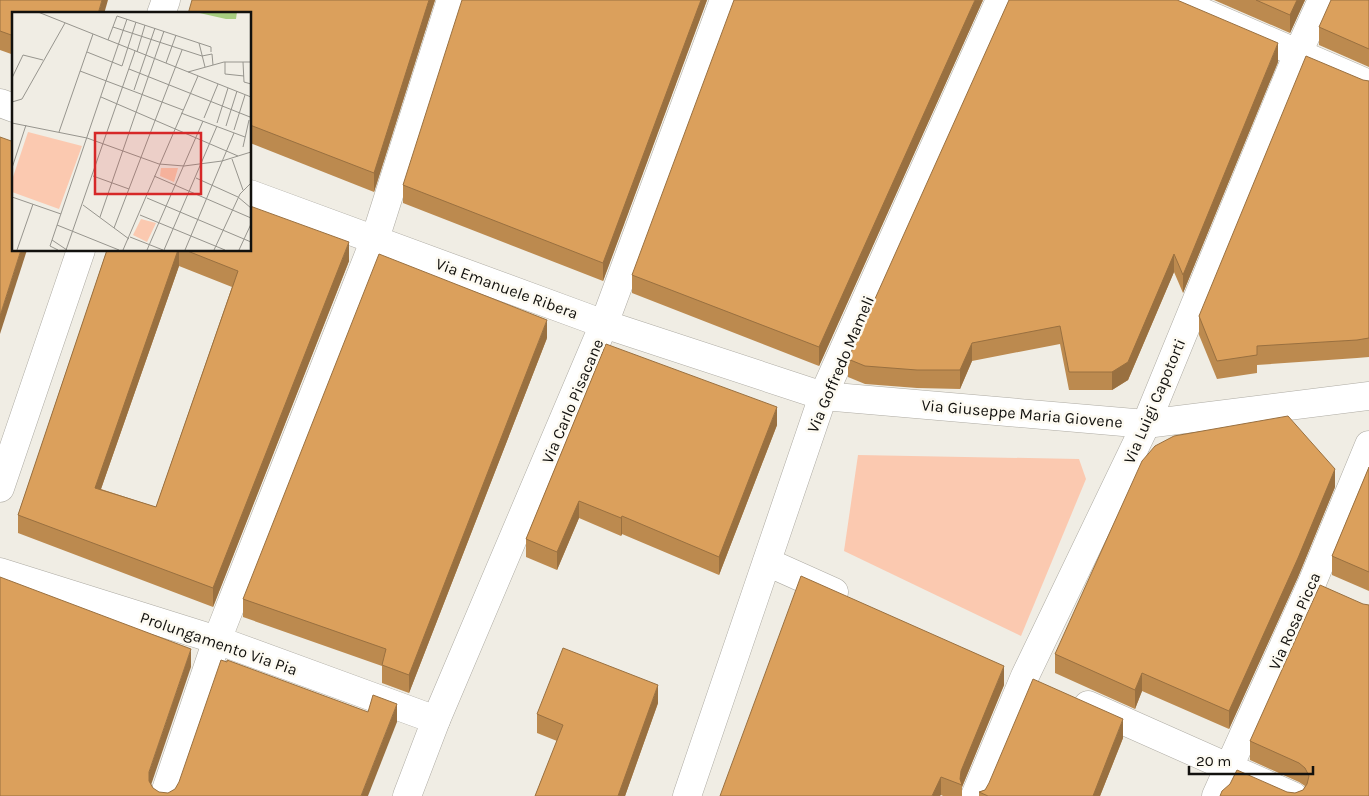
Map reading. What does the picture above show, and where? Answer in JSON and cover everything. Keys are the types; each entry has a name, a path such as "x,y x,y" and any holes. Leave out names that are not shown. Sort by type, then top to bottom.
{"street":[{"path":"162,12 166,0"},
{"path":"164,796 217,640 375,239 451,0"},
{"name":"Via Carlo Pisacane","path":"407,796 436,720 604,324 724,0"},
{"name":"Via Goffredo Mameli","path":"686,796 823,396 1000,0"},
{"path":"1174,0 1369,84"},
{"name":"Via Luigi Capotorti","path":"975,796 1016,672 1146,424 1298,53 1322,0"},
{"path":"0,103 12,107"},
{"name":"Via Emanuele Ribera","path":"251,194 604,324 823,396"},
{"path":"0,488 81,251"},
{"name":"Via Giuseppe Maria Giovene","path":"823,396 1146,424 1369,396"},
{"name":"Via Rosa Picca","path":"1216,796 1312,583 1369,445"},
{"path":"767,562 856,602"},
{"name":"Prolungamento Via Pia","path":"0,572 217,640 436,720"},
{"path":"1312,583 1336,594"},
{"path":"1016,672 1293,796"}],"shaded area":[{"path":"858,455 1079,459 1086,479 1021,636 844,551"}],"building":[{"path":"0,0 102,0 99,12 12,12 12,35 0,31"},
{"path":"192,0 429,0 374,173 251,125 251,12 189,12"},
{"path":"462,0 701,0 603,263 403,185"},
{"path":"734,0 975,0 819,347 632,275"},
{"path":"1009,0 1177,0 1278,43 1183,275 1174,254 1128,362 1112,372 1069,372 1060,326 972,343 960,370 917,370 865,366 848,359"},
{"path":"1256,0 1297,0 1290,15"},
{"path":"1331,0 1369,0 1369,49 1319,27"},
{"path":"1306,56 1369,81 1369,338 1257,346 1257,355 1217,361 1199,316"},
{"path":"0,137 12,141 12,251 21,251 0,316"},
{"path":"251,206 349,242 213,588 18,515 107,251 178,251 95,488 156,507 238,271 188,251 251,251"},
{"path":"379,254 547,320 409,675 382,665 386,649 243,599"},
{"path":"606,344 777,407 719,557 622,516 621,518 579,501 557,552 526,539"},
{"path":"1288,416 1335,469 1298,558 1229,711 1142,673 1135,690 1055,654 1142,461 1155,446 1174,436"},
{"path":"1369,467 1369,572 1332,556"},
{"path":"801,576 1004,666 961,771 960,779 962,785 941,777 932,796 720,796"},
{"path":"0,577 191,649 149,772 149,781 153,788 159,792 168,793 175,789 179,782 221,660 227,662 227,660 368,712 373,695 397,704 361,796 0,796"},
{"path":"1320,585 1369,605 1369,796 1220,796 1222,791 1230,784 1237,770 1287,792 1295,793 1303,790 1307,784 1309,776 1305,768 1299,763 1250,741"},
{"path":"563,648 658,685 618,796 535,796 563,725 537,714"},
{"path":"1033,679 1123,719 1093,796 988,796 979,792 985,790 989,783"}]}
